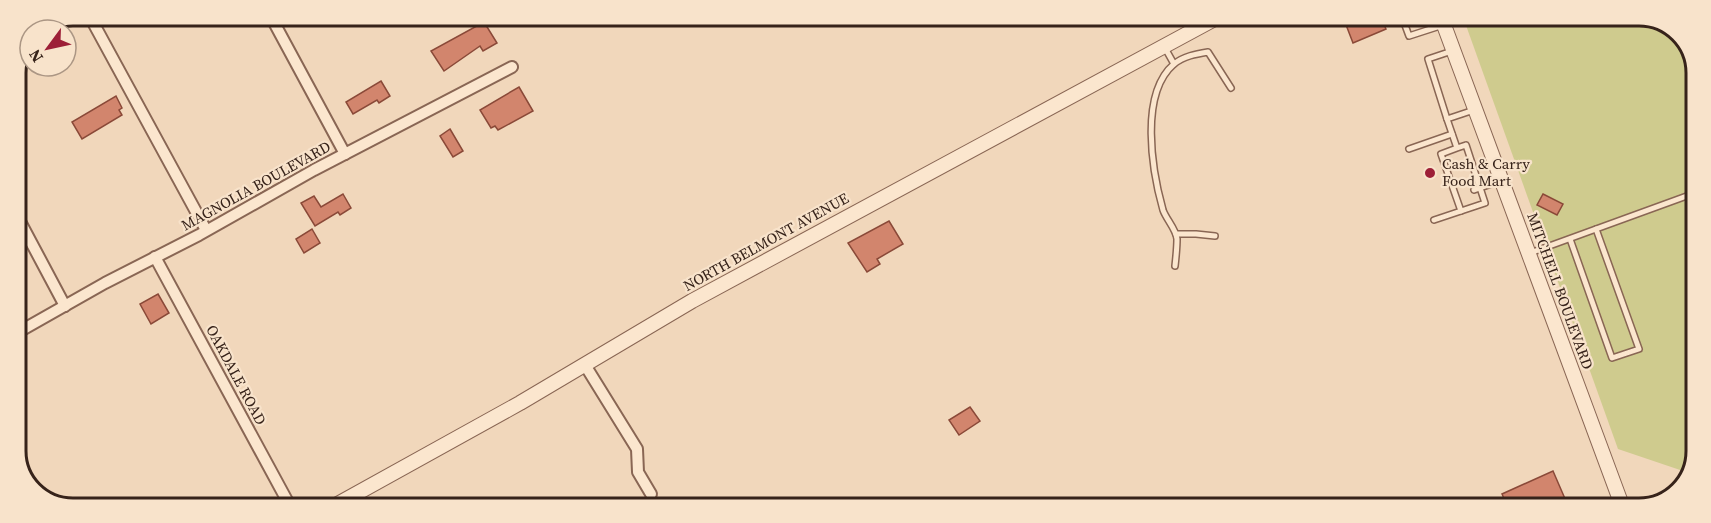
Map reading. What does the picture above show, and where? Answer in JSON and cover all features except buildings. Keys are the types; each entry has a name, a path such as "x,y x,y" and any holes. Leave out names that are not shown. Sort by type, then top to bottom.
{"street":[{"path":"95,26 207,230"},
{"path":"276,26 345,154"},
{"name":"NORTH BELMONT AVENUE","path":"348,498 520,403 692,300 1201,26"},
{"name":"MITCHELL BOULEVARD","path":"1445,26 1618,498"},
{"name":"MAGNOLIA BOULEVARD","path":"26,328 345,154 512,68"},
{"path":"26,233 65,306"},
{"name":"OAKDALE ROAD","path":"156,257 286,498"},
{"path":"585,364 637,449 638,472 651,494"}],"lane":[{"path":"1405,26 1409,36 1432,26"},
{"path":"1164,46 1174,64"},
{"path":"1454,51 1428,59 1457,148"},
{"path":"1175,266 1176,234 1167,219 1156,176 1151,128 1155,101 1163,78 1174,64 1191,56 1208,52 1231,88"},
{"path":"1448,119 1476,110"},
{"path":"1409,149 1452,134"},
{"path":"1434,220 1461,211 1485,203 1477,189 1466,145 1441,154 1451,174 1461,211"},
{"path":"1465,169 1473,166"},
{"path":"1477,189 1501,181"},
{"path":"1456,197 1462,194"},
{"path":"1528,254 1685,197"},
{"path":"1570,239 1612,358 1639,349 1596,229"},
{"path":"1176,234 1215,236"}],"shaded area":[{"path":"1466,26 1651,27 1665,33 1676,44 1685,63 1686,450 1684,463 1681,470 1618,449"}],"place":[{"name":"Cash & Carry Food Mart","path":"1430,173"}]}
